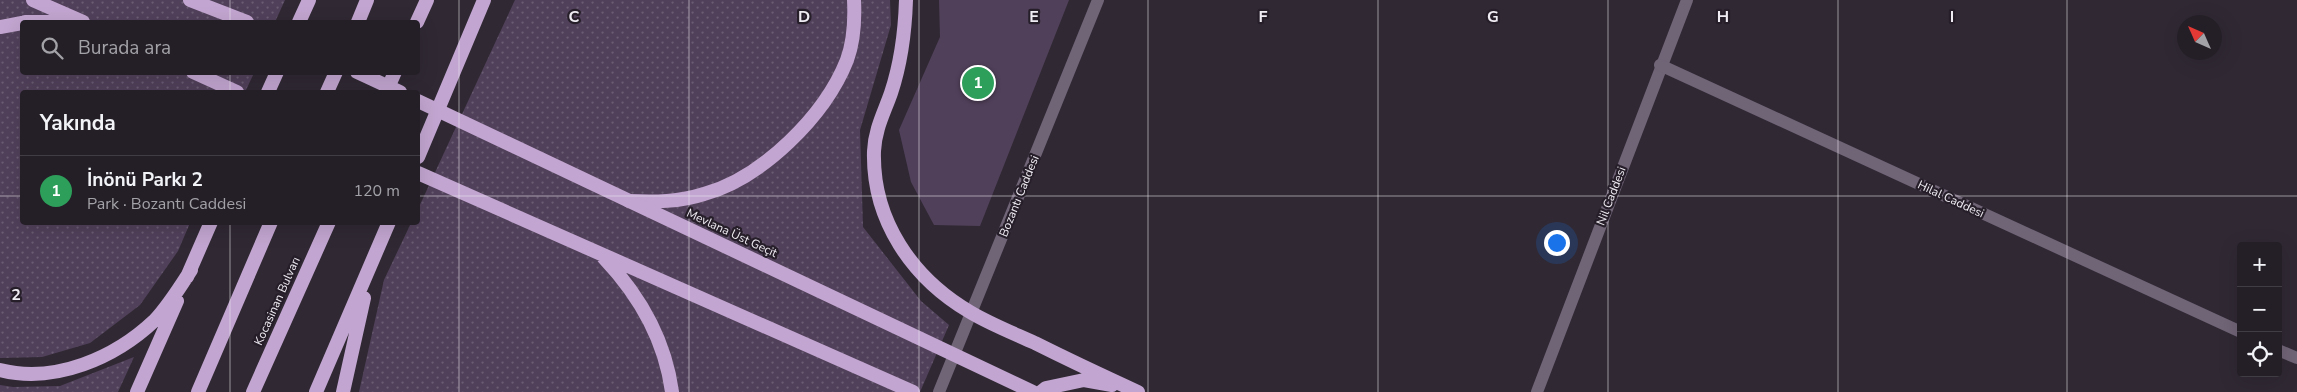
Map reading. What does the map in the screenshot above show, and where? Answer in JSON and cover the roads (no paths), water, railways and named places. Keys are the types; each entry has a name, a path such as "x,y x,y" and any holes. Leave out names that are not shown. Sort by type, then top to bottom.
{"highway":[{"path":"33,0 78,20"},
{"path":"190,0 241,20"},
{"path":"300,20 309,0"},
{"path":"359,20 367,0"},
{"path":"418,20 427,0"},
{"path":"420,152 484,0"},
{"path":"629,201 655,202 705,194 730,185 756,170 780,151 817,110 840,73 851,44 854,28 854,0"},
{"path":"906,0 900,60 877,128 875,173 878,196 887,222 899,246 916,268 939,290 972,313 1133,390"},
{"path":"0,27 20,24"},
{"path":"200,75 233,90"},
{"path":"269,90 276,75"},
{"path":"328,90 335,75"},
{"path":"363,75 396,90"},
{"path":"387,90 394,75"},
{"name":"Mevlana Üst Geçit","path":"420,102 1033,392"},
{"path":"420,174 913,392"},
{"path":"137,392 210,225"},
{"path":"198,392 270,225"},
{"name":"Kocasinan Bulvarı","path":"253,392 328,225"},
{"path":"316,392 389,225"},
{"path":"600,254 626,282 655,329 664,354 672,392"},
{"path":"343,392 372,263"},
{"path":"0,370 14,374 44,374 81,365 105,355 131,339 155,319 174,296 191,270"},
{"path":"1042,392 1046,388 1084,380 1133,390"}],"street":[{"name":"Bozantı Caddesi","path":"939,392 1098,0"},
{"name":"Nil Caddesi","path":"1537,392 1686,0"},
{"name":"Hilal Caddesi","path":"1660,65 2237,330"},
{"path":"2282,352 2297,358"}],"place":[{"name":"İnönü Parkı 2","path":"978,83"}]}
